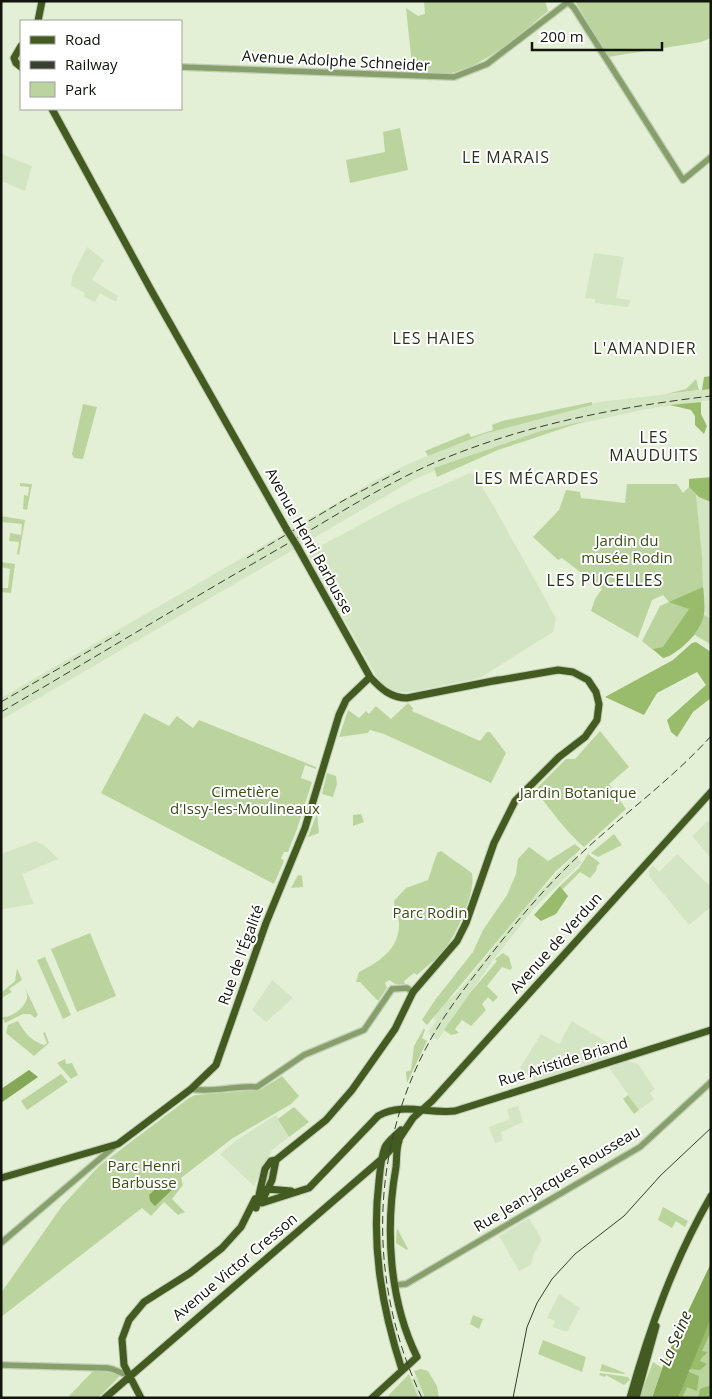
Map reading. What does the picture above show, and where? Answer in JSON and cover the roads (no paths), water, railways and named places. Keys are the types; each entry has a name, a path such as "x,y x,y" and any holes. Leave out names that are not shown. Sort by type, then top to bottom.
{"main road":[{"path":"38,20 42,1"},
{"path":"20,49 15,55 14,61 20,66"},
{"name":"Avenue Henri Barbusse","path":"53,110 370,677 385,691 399,698 494,682 552,668 569,667 589,678 600,698 601,716 594,733 552,767 511,811 494,843 466,923 457,941 413,992"},
{"name":"Rue de l'Égalité","path":"118,1144 191,1089 216,1065 266,922 305,828 333,734 346,700 370,677"},
{"name":"Avenue de Verdun","path":"422,1111 711,792"},
{"path":"141,1398 129,1375 122,1367 124,1332 135,1311 148,1299 190,1273 218,1252 235,1235 246,1218 258,1192 265,1169 337,1109 392,1033 413,992"},
{"name":"Rue Aristide Briand","path":"286,1193 301,1192 314,1184 378,1116 398,1107 422,1111 455,1110 711,1030"},
{"path":"404,1125 411,1110"},
{"path":"402,1370 382,1300 378,1271 376,1202 386,1146 410,1116 422,1111"},
{"path":"383,1158 413,1118 422,1111"},
{"path":"372,1398 417,1358 407,1338 397,1294 392,1255 391,1212 398,1144 401,1136"},
{"path":"1,1176 118,1144"},
{"name":"Avenue Victor Cresson","path":"105,1398 129,1375 383,1158"},
{"path":"262,1203 270,1188 274,1174 273,1161"},
{"path":"270,1188 267,1179 273,1161"},
{"path":"363,1174 372,1171 380,1174"},
{"path":"274,1174 286,1193"},
{"path":"258,1192 270,1188 286,1193"},
{"path":"256,1208 258,1192"},
{"path":"246,1218 262,1203 286,1193"},
{"path":"630,1398 662,1298 711,1196"},
{"path":"635,1398 658,1319 694,1228"},
{"path":"632,1389 639,1385"},
{"path":"632,1389 635,1398"}],"street":[{"name":"Avenue Adolphe Schneider","path":"182,67 454,78 487,64 568,2"},
{"path":"568,2 574,8 682,180 711,157"},
{"path":"191,1089 236,1089 246,1084 257,1087 304,1055 364,1030 392,989 407,988 413,992"},
{"name":"Rue Jean-Jacques Rousseau","path":"396,1285 406,1284 637,1149 711,1082"},
{"path":"1,1243 118,1144"},
{"name":"Rue Jean-Jacques Rousseau","path":"397,1294 400,1293 406,1284"},
{"path":"1,1365 122,1367"}],"tram line":[{"path":"513,1398 527,1327 537,1303 552,1279 575,1254 624,1216 661,1175 711,1128"}],"railway":[{"path":"1,712 344,510 383,488 443,459 508,436 574,418 711,396"},
{"path":"247,558 346,499 402,470"},
{"path":"1,702 120,633"},
{"path":"422,1398 404,1354 392,1309 384,1263 383,1216 387,1170 396,1124 411,1080 432,1037 453,1004 535,901 580,854 675,772 711,736"}],"district":[{"name":"LE MARAIS","path":"506,157"},
{"name":"LES HAIES","path":"434,338"},
{"name":"L'AMANDIER","path":"645,348"},
{"name":"LES MAUDUITS","path":"654,446"},
{"name":"LES MÉCARDES","path":"537,478"},
{"name":"LES PUCELLES","path":"605,580"}],"park label":[{"name":"Jardin du musée Rodin","path":"627,550"},
{"name":"Jardin Botanique","path":"578,793"},
{"name":"Cimetière d'Issy-les-Moulineaux","path":"245,800"},
{"name":"Parc Rodin","path":"430,913"},
{"name":"Parc Henri Barbusse","path":"144,1174"}],"water label":[{"name":"La Seine","path":"675,1338"}]}
